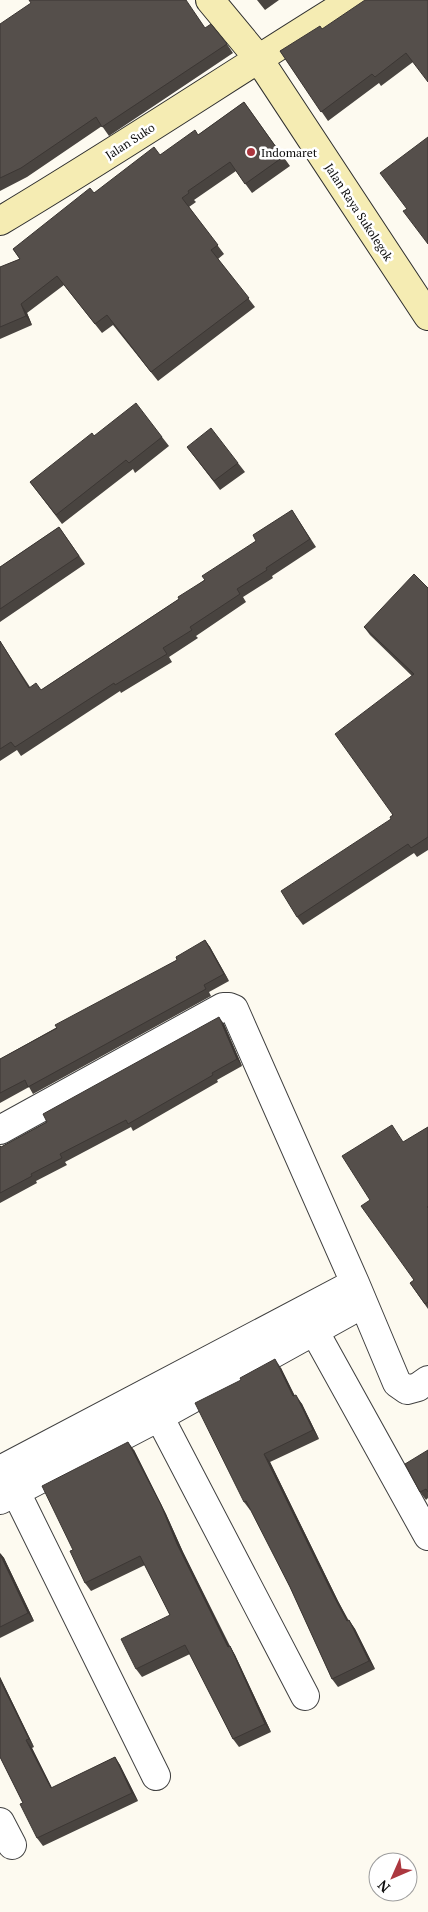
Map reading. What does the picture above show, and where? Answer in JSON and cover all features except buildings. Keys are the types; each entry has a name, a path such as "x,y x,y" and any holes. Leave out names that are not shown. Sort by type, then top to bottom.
{"street":[{"name":"Jalan Raya Sukolegok","path":"210,0 258,58 428,316"},
{"name":"Jalan Suko","path":"0,221 100,160 352,0"},
{"path":"0,1130 223,1007 232,1008 397,1383 407,1390 418,1387 428,1380"},
{"path":"8,1496 160,1416 309,1321 359,1293"},
{"path":"156,1776 8,1496 2,1469 146,1393 309,1321"},
{"path":"309,1321 428,1536"},
{"path":"146,1393 160,1416 305,1696"}],"place":[{"name":"Indomaret","path":"251,152"}]}
